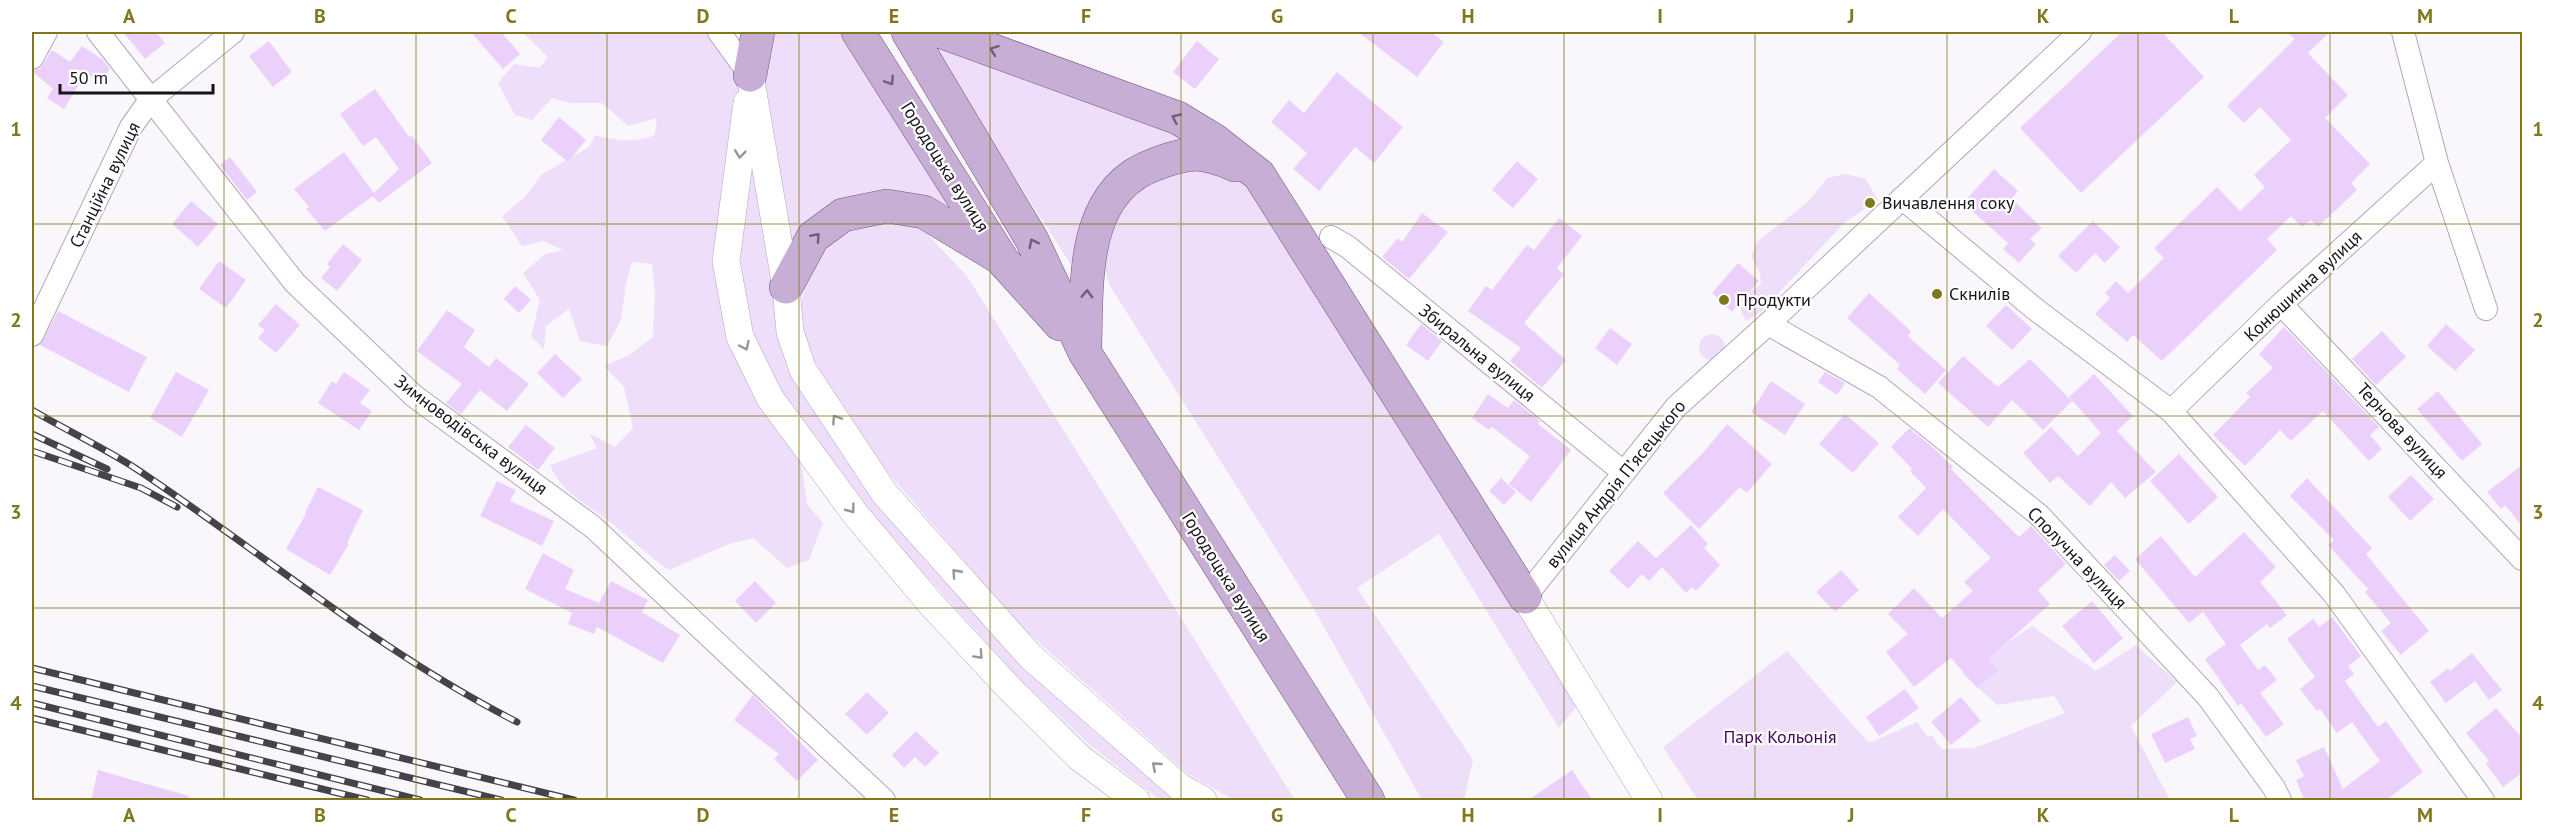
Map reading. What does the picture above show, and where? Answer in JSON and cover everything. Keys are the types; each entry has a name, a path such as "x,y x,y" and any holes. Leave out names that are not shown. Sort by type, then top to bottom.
{"main road":[{"path":"750,75 758,32"},
{"name":"Городоцька вулиця","path":"858,32 1003,261 1085,353"},
{"name":"Городоцька вулиця","path":"908,32 1032,240 1085,353 1361,790"},
{"path":"942,32 1178,118 1215,140 1259,175 1525,597"},
{"path":"1085,353 1088,260 1100,217 1114,192 1137,170 1176,156 1208,154 1259,175"},
{"path":"786,287 813,237 843,215 887,206 924,212 1003,261"}],"street":[{"path":"32,58 46,32"},
{"name":"Зимноводівська вулиця","path":"98,32 295,284 405,388 593,527 884,801"},
{"name":"Станційна вулиця","path":"32,336 131,128 150,100 233,32"},
{"path":"719,32 750,75 786,287 790,332 803,370 885,494 1031,657 1180,787 1203,801"},
{"name":"вулиця Андрія Пʼясецького","path":"1525,597 1676,407 2080,32"},
{"path":"2403,32 2437,163 2486,309"},
{"path":"750,75 726,261 740,337 770,398 856,515 931,604 1011,690 1080,758 1136,801"},
{"name":"Конюшинна вулиця","path":"2171,411 2282,304 2437,163"},
{"path":"1902,198 2035,309 2171,411 2334,594 2483,801"},
{"name":"Збиральна вулиця","path":"1331,237 1348,247 1623,472"},
{"name":"Тернова вулиця","path":"2282,304 2523,558"},
{"name":"Сполучна вулиця","path":"1768,324 1879,387 2039,515 2208,697 2274,788 2280,801"},
{"path":"1525,597 1649,801"}],"green space":[{"path":"522,32 715,32 741,87 781,344 1026,668 1097,734 1180,800 1160,800 1090,745 1018,677 864,508 788,419 802,468 807,504 823,523 809,560 787,568 753,538 729,544 669,570 561,484 550,465 597,448 589,433 615,447 633,428 624,387 604,366 629,355 653,337 655,293 652,264 632,262 621,320 607,346 580,341 569,309 546,326 544,349 531,336 540,300 523,273 545,254 563,250 543,241 522,246 502,216 525,197 541,175 589,147 595,135 625,140 647,138 655,135 657,118 628,126 602,103 571,103 552,98 532,120 515,115 498,83 514,64 539,68 548,57"},
{"path":"769,32 847,32 953,207 888,192 793,247 761,86"},
{"path":"929,42 1196,142 1088,210 1071,265"},
{"path":"1177,167 1223,171 1243,182 1276,226 1577,706 1559,728 1439,534 1357,588 1473,760 1464,800 1422,800 1312,606 1110,286 1102,260 1109,231 1140,184"},
{"path":"1846,174 1866,179 1878,200 1844,223 1762,311 1746,321 1741,311 1743,297 1761,284 1760,273 1751,256 1757,242 1809,201 1827,178"},
{"path":"891,218 915,221 967,276 1295,800 1234,800 1188,774 1020,626 877,460 804,345 798,314 812,262 840,230"},
{"path":"1712,334 1721,338 1725,347 1721,356 1712,360 1703,356 1699,347 1703,338"},
{"name":"Парк Кольонія","path":"2032,626 2096,671 2136,645 2177,682 2131,726 2170,800 1698,800 1663,747 1787,651 1869,743 1917,722 1928,737 1931,735 1942,749 1974,748 2065,713 2054,696 1997,705 1962,673"}],"building":[{"path":"123,32 156,32 165,43 145,59"},
{"path":"471,32 501,32 520,54 503,69"},
{"path":"1358,32 1431,32 1444,42 1417,77"},
{"path":"2122,32 2162,32 2204,77 2081,193 2020,128"},
{"path":"2287,32 2330,32 2308,53 2348,95 2325,118 2370,164 2351,183 2357,190 2318,227 2311,220 2302,227 2291,216 2267,239 2277,250 2162,361 2133,335 2127,342 2095,314 2110,298 2105,293 2116,281 2128,293 2164,258 2154,248 2217,187 2240,211 2265,187 2254,175 2291,140 2260,107 2244,123 2227,106 2295,39"},
{"path":"269,41 292,72 273,87 249,56"},
{"path":"1197,41 1219,59 1195,89 1173,72"},
{"path":"82,46 102,59 110,69 100,83 86,73 64,109 47,98 53,89 32,71 40,69 52,50 70,62"},
{"path":"1337,72 1403,127 1374,163 1355,147 1319,191 1293,169 1307,153 1271,122 1289,100 1304,113"},
{"path":"375,89 409,137 412,136 432,163 379,203 373,196 325,231 306,209 309,207 294,189 344,152 374,193 399,169 376,137 363,146 340,114"},
{"path":"559,117 586,140 568,162 541,140"},
{"path":"230,157 257,192 247,200 220,165"},
{"path":"1517,161 1538,179 1513,208 1492,190"},
{"path":"1994,169 2018,191 2012,199 2042,228 2030,239 2036,244 2019,263 2003,249 2008,243 1963,203"},
{"path":"191,201 218,224 198,247 172,224"},
{"path":"1422,213 1448,232 1409,279 1382,257 1398,238 1402,242"},
{"path":"1559,218 1582,236 1557,268 1564,274 1524,323 1566,360 1542,388 1510,361 1521,348 1468,311 1486,286 1492,290 1527,245 1534,250"},
{"path":"2093,221 2120,247 2105,263 2095,253 2076,273 2058,256"},
{"path":"343,244 362,260 337,291 321,278 330,267 327,264"},
{"path":"219,261 246,280 226,308 199,289"},
{"path":"1738,263 1759,281 1732,312 1712,293"},
{"path":"515,286 531,300 519,313 504,299"},
{"path":"1869,293 1911,331 1908,336 1946,370 1925,394 1897,369 1900,365 1847,318"},
{"path":"276,304 300,325 276,353 258,338 265,330 258,325"},
{"path":"2006,305 2032,329 2012,350 1986,326"},
{"path":"447,310 475,330 464,347 489,367 496,358 529,384 507,411 480,390 461,414 446,403 462,384 417,351"},
{"path":"58,311 147,357 129,392 40,345"},
{"path":"1421,324 1442,341 1428,361 1406,345"},
{"path":"2446,324 2475,350 2455,371 2427,346"},
{"path":"2284,327 2379,427 2370,435 2382,449 2369,461 2323,411 2291,441 2280,430 2245,466 2213,435 2250,397 2246,393 2273,368 2259,354"},
{"path":"1610,328 1632,344 1617,365 1595,348"},
{"path":"2382,331 2406,357 2376,385 2352,359"},
{"path":"555,354 582,379 563,398 537,373"},
{"path":"1963,356 1998,387 2030,359 2072,401 2043,430 2012,400 1988,427 1938,383"},
{"path":"176,372 209,390 182,437 150,418"},
{"path":"344,372 370,390 360,403 372,411 359,430 318,403 332,381 336,384"},
{"path":"1825,372 1845,383 1837,395 1818,382"},
{"path":"2094,374 2133,416 2117,431 2156,472 2125,498 2111,482 2090,506 2058,476 2050,483 2023,453 2051,427 2078,456 2101,433 2069,397"},
{"path":"1771,381 1805,404 1785,435 1751,412"},
{"path":"2438,391 2482,444 2462,461 2417,409"},
{"path":"1488,394 1508,408 1514,400 1540,421 1538,424 1571,450 1531,502 1509,484 1530,456 1492,427 1489,430 1472,418"},
{"path":"1845,414 1879,443 1853,473 1819,444"},
{"path":"1727,424 1772,464 1747,493 1740,487 1699,529 1663,493 1702,454"},
{"path":"526,425 555,448 538,470 508,447"},
{"path":"1909,428 1935,449 1953,467 1951,469 2019,537 2031,526 2066,564 2038,590 2050,604 1988,659 1998,670 1977,688 1951,658 1914,687 1886,652 1908,634 1888,614 1914,588 1942,618 1973,591 1964,582 1991,558 1943,509 1918,536 1898,517 1926,488 1891,447"},
{"path":"2179,454 2218,497 2189,524 2150,481"},
{"path":"2523,464 2523,527 2505,505 2501,509 2487,492"},
{"path":"2411,475 2434,499 2410,521 2388,497"},
{"path":"1501,478 1516,492 1504,505 1489,491"},
{"path":"2307,478 2372,548 2366,554 2429,631 2401,655 2381,631 2391,623 2365,592 2368,589 2328,545 2334,540 2290,496"},
{"path":"497,481 516,490 510,501 554,521 542,546 480,516"},
{"path":"318,487 363,510 347,543 349,544 330,575 286,549"},
{"path":"1691,525 1708,544 1704,548 1720,565 1696,591 1692,587 1686,593 1662,567 1649,581 1642,574 1628,589 1609,571 1638,541 1656,558"},
{"path":"2244,532 2276,567 2260,582 2287,615 2270,628 2267,624 2240,645 2258,670 2265,665 2277,680 2260,693 2284,724 2266,737 2241,703 2238,706 2205,659 2226,644 2203,612 2189,623 2135,559 2161,536 2195,577"},
{"path":"543,553 574,570 565,589 599,603 611,581 648,600 642,612 680,635 663,663 597,627 594,634 568,624 572,613 525,589"},
{"path":"2115,555 2130,571 2119,581 2104,565"},
{"path":"1841,570 1859,590 1835,612 1816,592"},
{"path":"755,581 776,603 756,623 735,601"},
{"path":"2092,601 2123,638 2094,663 2062,626"},
{"path":"2332,617 2361,656 2348,666 2354,674 2345,681 2378,727 2386,721 2423,772 2385,801 2305,801 2296,780 2304,776 2296,760 2324,747 2343,789 2380,761 2352,722 2337,733 2320,709 2317,711 2300,689 2315,677 2287,639 2313,619 2319,627"},
{"path":"2472,653 2502,690 2489,700 2475,681 2446,703 2430,682 2448,668 2450,671"},
{"path":"1905,689 1919,708 1879,736 1866,717"},
{"path":"867,692 889,713 867,735 845,714"},
{"path":"753,695 818,760 797,781 774,759 779,754 734,720"},
{"path":"1961,697 1981,721 1951,745 1931,722"},
{"path":"2496,708 2523,739 2523,772 2503,787 2486,764 2489,761 2466,733"},
{"path":"2188,717 2197,736 2190,739 2195,749 2165,763 2151,734"},
{"path":"916,731 939,753 925,767 915,757 904,768 892,755"},
{"path":"98,770 189,796 188,801 91,801"},
{"path":"1572,770 1593,801 1527,801"}],"railway":[{"path":"32,410 135,468 322,601 417,665 517,722"},
{"path":"32,434 107,469"},
{"path":"32,451 141,488 177,507"},
{"path":"32,668 574,800"},
{"path":"32,686 501,800"},
{"path":"32,703 420,800"},
{"path":"32,718 367,800"}],"place":[{"name":"Вичавлення соку","path":"1870,203"},
{"name":"Скнилів","path":"1937,294"},
{"name":"Продукти","path":"1724,300"}]}
